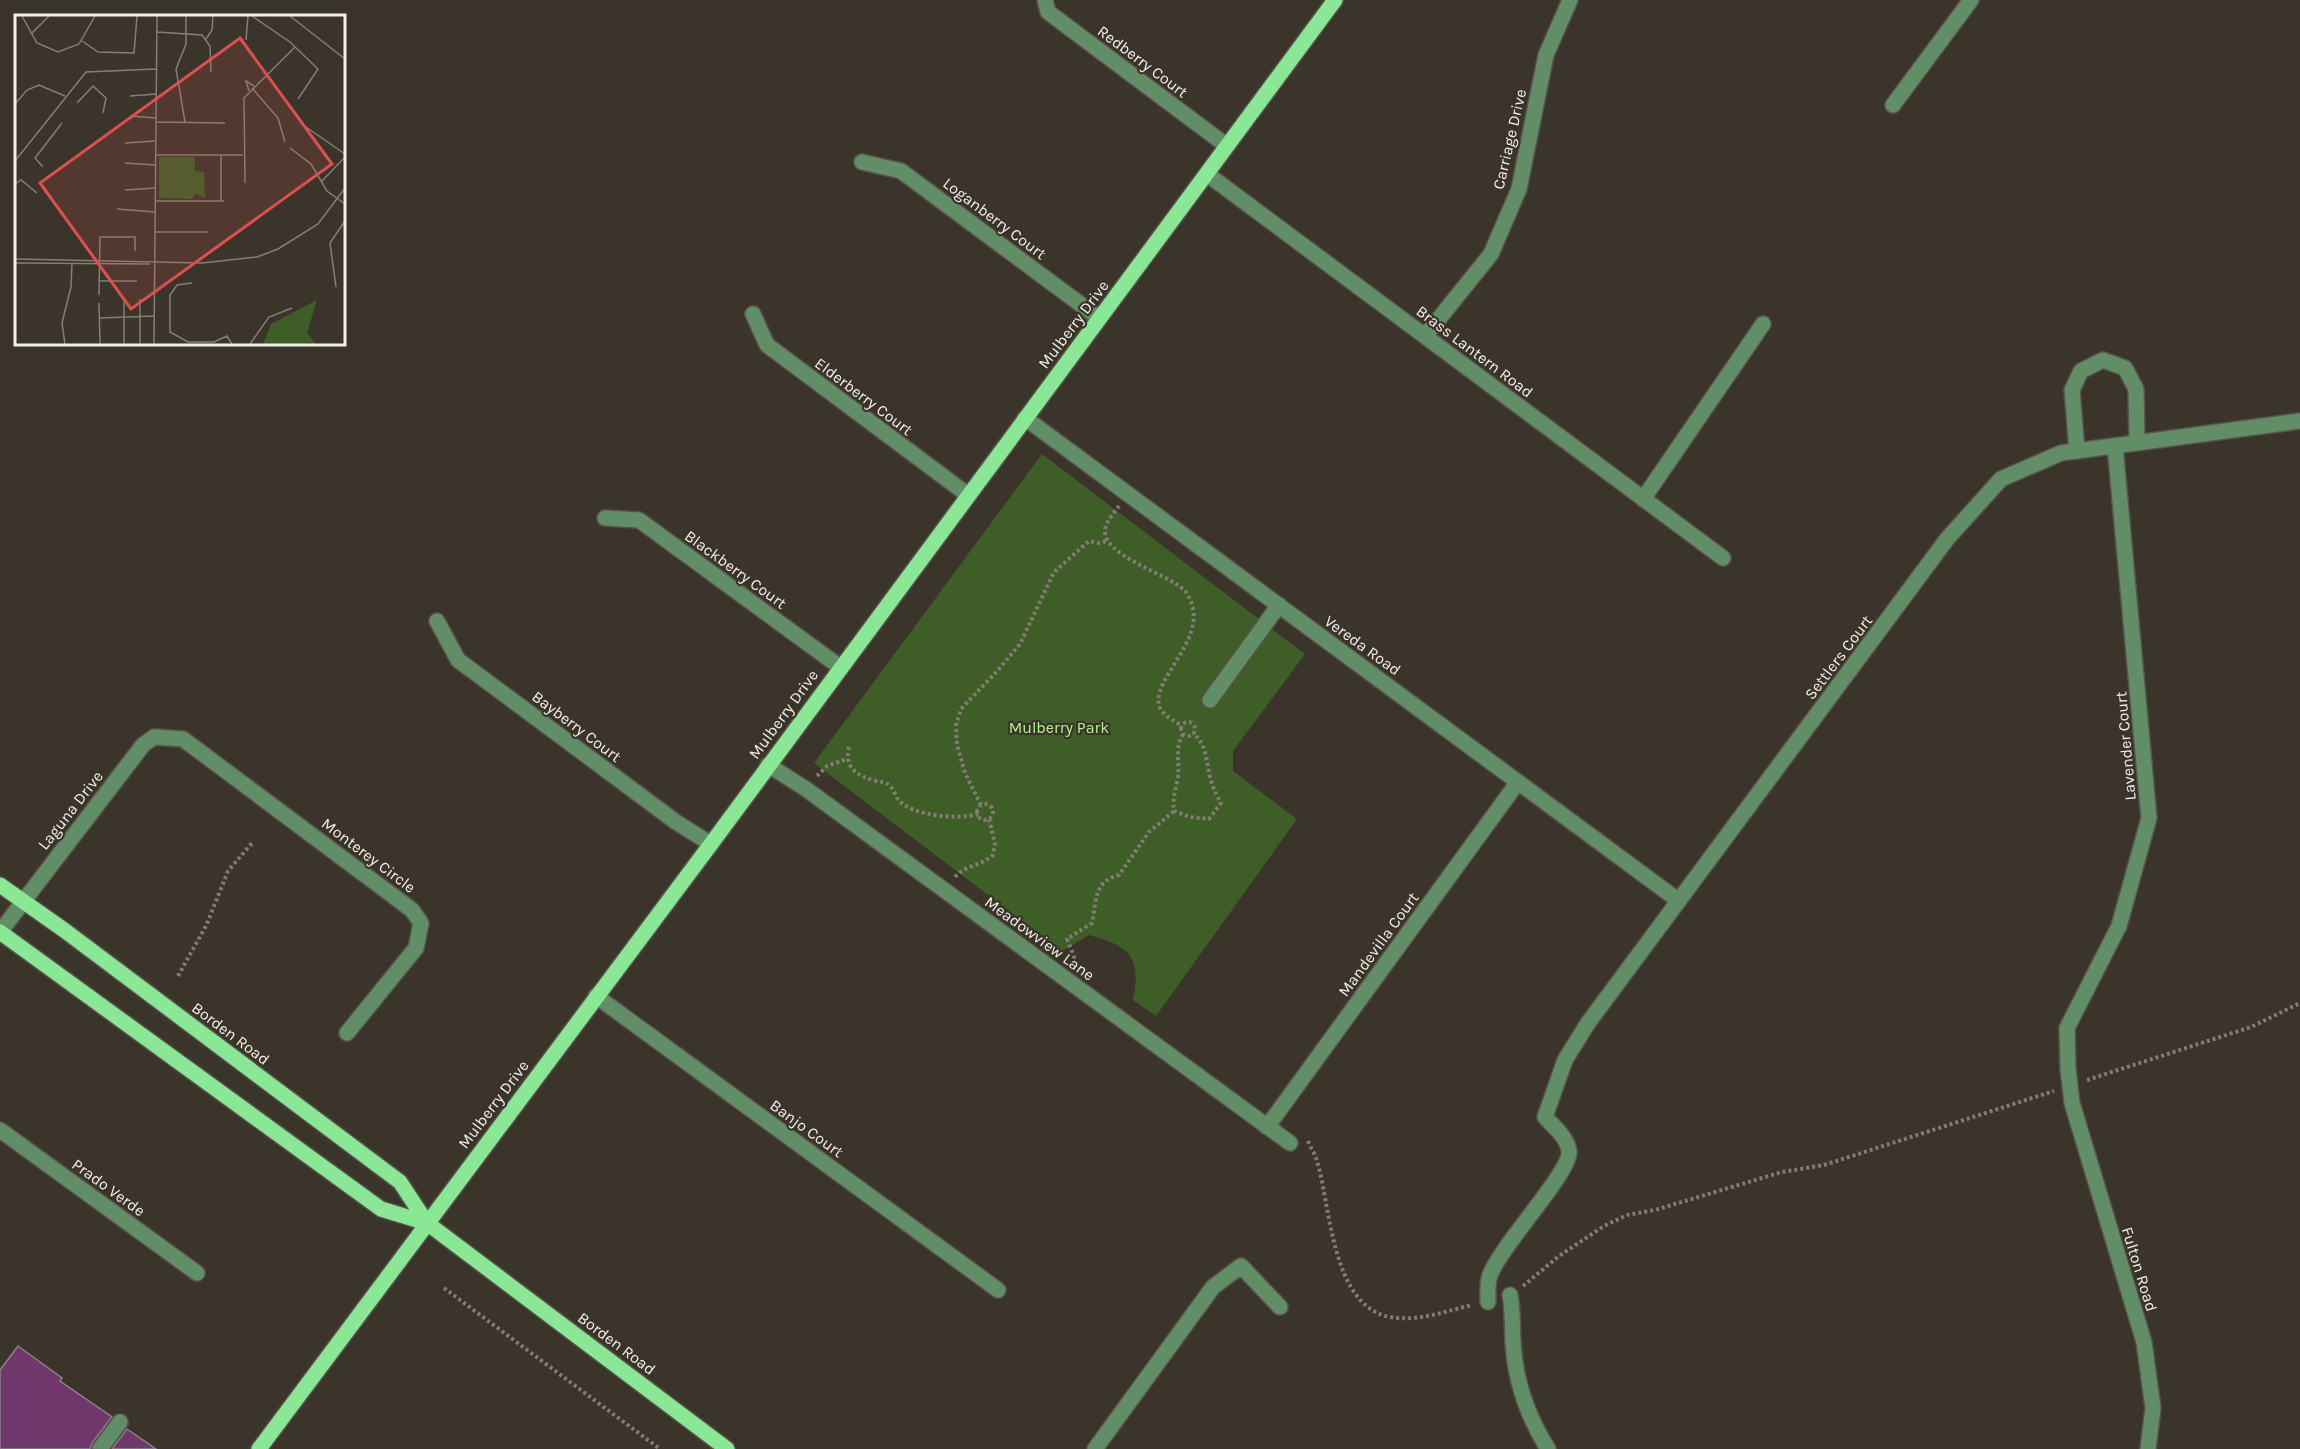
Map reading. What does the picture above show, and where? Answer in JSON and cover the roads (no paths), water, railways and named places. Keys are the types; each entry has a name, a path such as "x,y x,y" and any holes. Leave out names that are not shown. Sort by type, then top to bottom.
{"main road":[{"name":"Mulberry Drive","path":"259,1449 711,844 1335,0"},
{"name":"Borden Road","path":"0,885 400,1182 428,1223 727,1449"},
{"name":"Borden Road","path":"0,932 381,1209 428,1223"}],"street":[{"name":"Redberry Court","path":"1045,0 1048,12 1227,146"},
{"name":"Carriage Drive","path":"1425,336 1491,254 1519,189 1546,55 1570,0"},
{"path":"1893,105 1971,0"},
{"name":"Loganberry Court","path":"862,162 902,171 1099,318"},
{"name":"Brass Lantern Road","path":"1207,174 1723,558"},
{"name":"Elderberry Court","path":"753,314 767,345 968,495"},
{"path":"1643,499 1763,324"},
{"path":"2078,451 2072,390 2082,371 2103,360 2125,368 2136,389 2137,443"},
{"name":"Vereda Road","path":"1025,418 1679,901"},
{"name":"Settlers Court","path":"1488,1302 1489,1276 1493,1268 1519,1227 1564,1170 1570,1154 1566,1141 1545,1117 1565,1060 1588,1023 1947,539 2001,478 2061,453 2300,421"},
{"name":"Lavender Court","path":"2067,1028 2119,926 2149,818 2115,446"},
{"name":"Blackberry Court","path":"604,518 639,520 840,668"},
{"path":"1210,700 1279,605"},
{"name":"Bayberry Court","path":"437,621 458,660 676,822 711,844"},
{"name":"Laguna Drive","path":"0,932 22,900 143,745 154,737 183,739"},
{"name":"Monterey Circle","path":"183,739 412,910 421,923 416,948 347,1033"},
{"name":"Meadowview Lane","path":"768,765 806,789 1267,1127 1295,1139"},
{"name":"Mandevilla Court","path":"1267,1127 1518,782"},
{"name":"Banjo Court","path":"596,996 998,1290"},
{"name":"Fulton Road","path":"2067,1028 2069,1086 2072,1103 2144,1342 2153,1408 2148,1449"},
{"name":"Prado Verde","path":"0,1130 197,1273"},
{"path":"1095,1449 1213,1287 1241,1266 1280,1307"},
{"path":"1510,1295 1519,1386 1535,1429 1548,1449"},
{"path":"100,1449 120,1422"}],"park label":[{"name":"Mulberry Park","path":"1059,727"}]}
